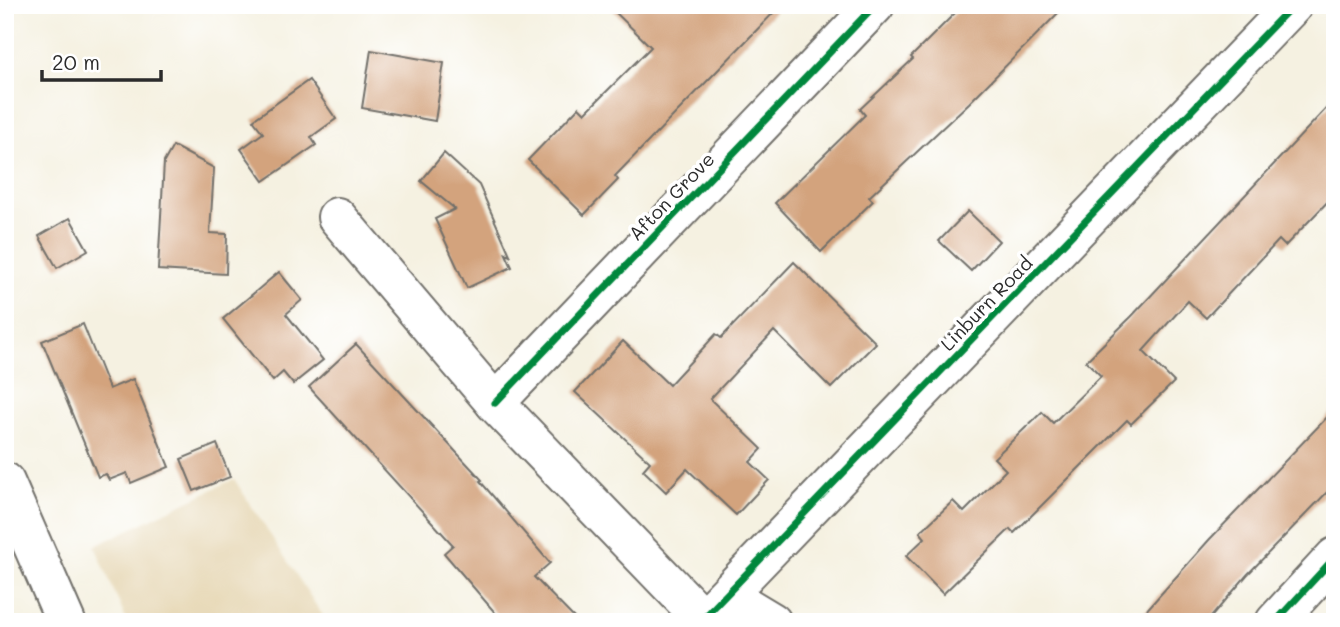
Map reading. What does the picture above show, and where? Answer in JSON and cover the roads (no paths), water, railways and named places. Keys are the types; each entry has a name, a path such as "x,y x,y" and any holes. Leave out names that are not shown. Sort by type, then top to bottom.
{"street":[{"name":"Linburn Road","path":"710,612 1293,5"},
{"name":"Afton Grove","path":"495,403 870,7"},
{"path":"337,217 495,403 710,612 772,622"},
{"path":"5,482 66,622"},
{"path":"1275,622 1335,557"}]}
